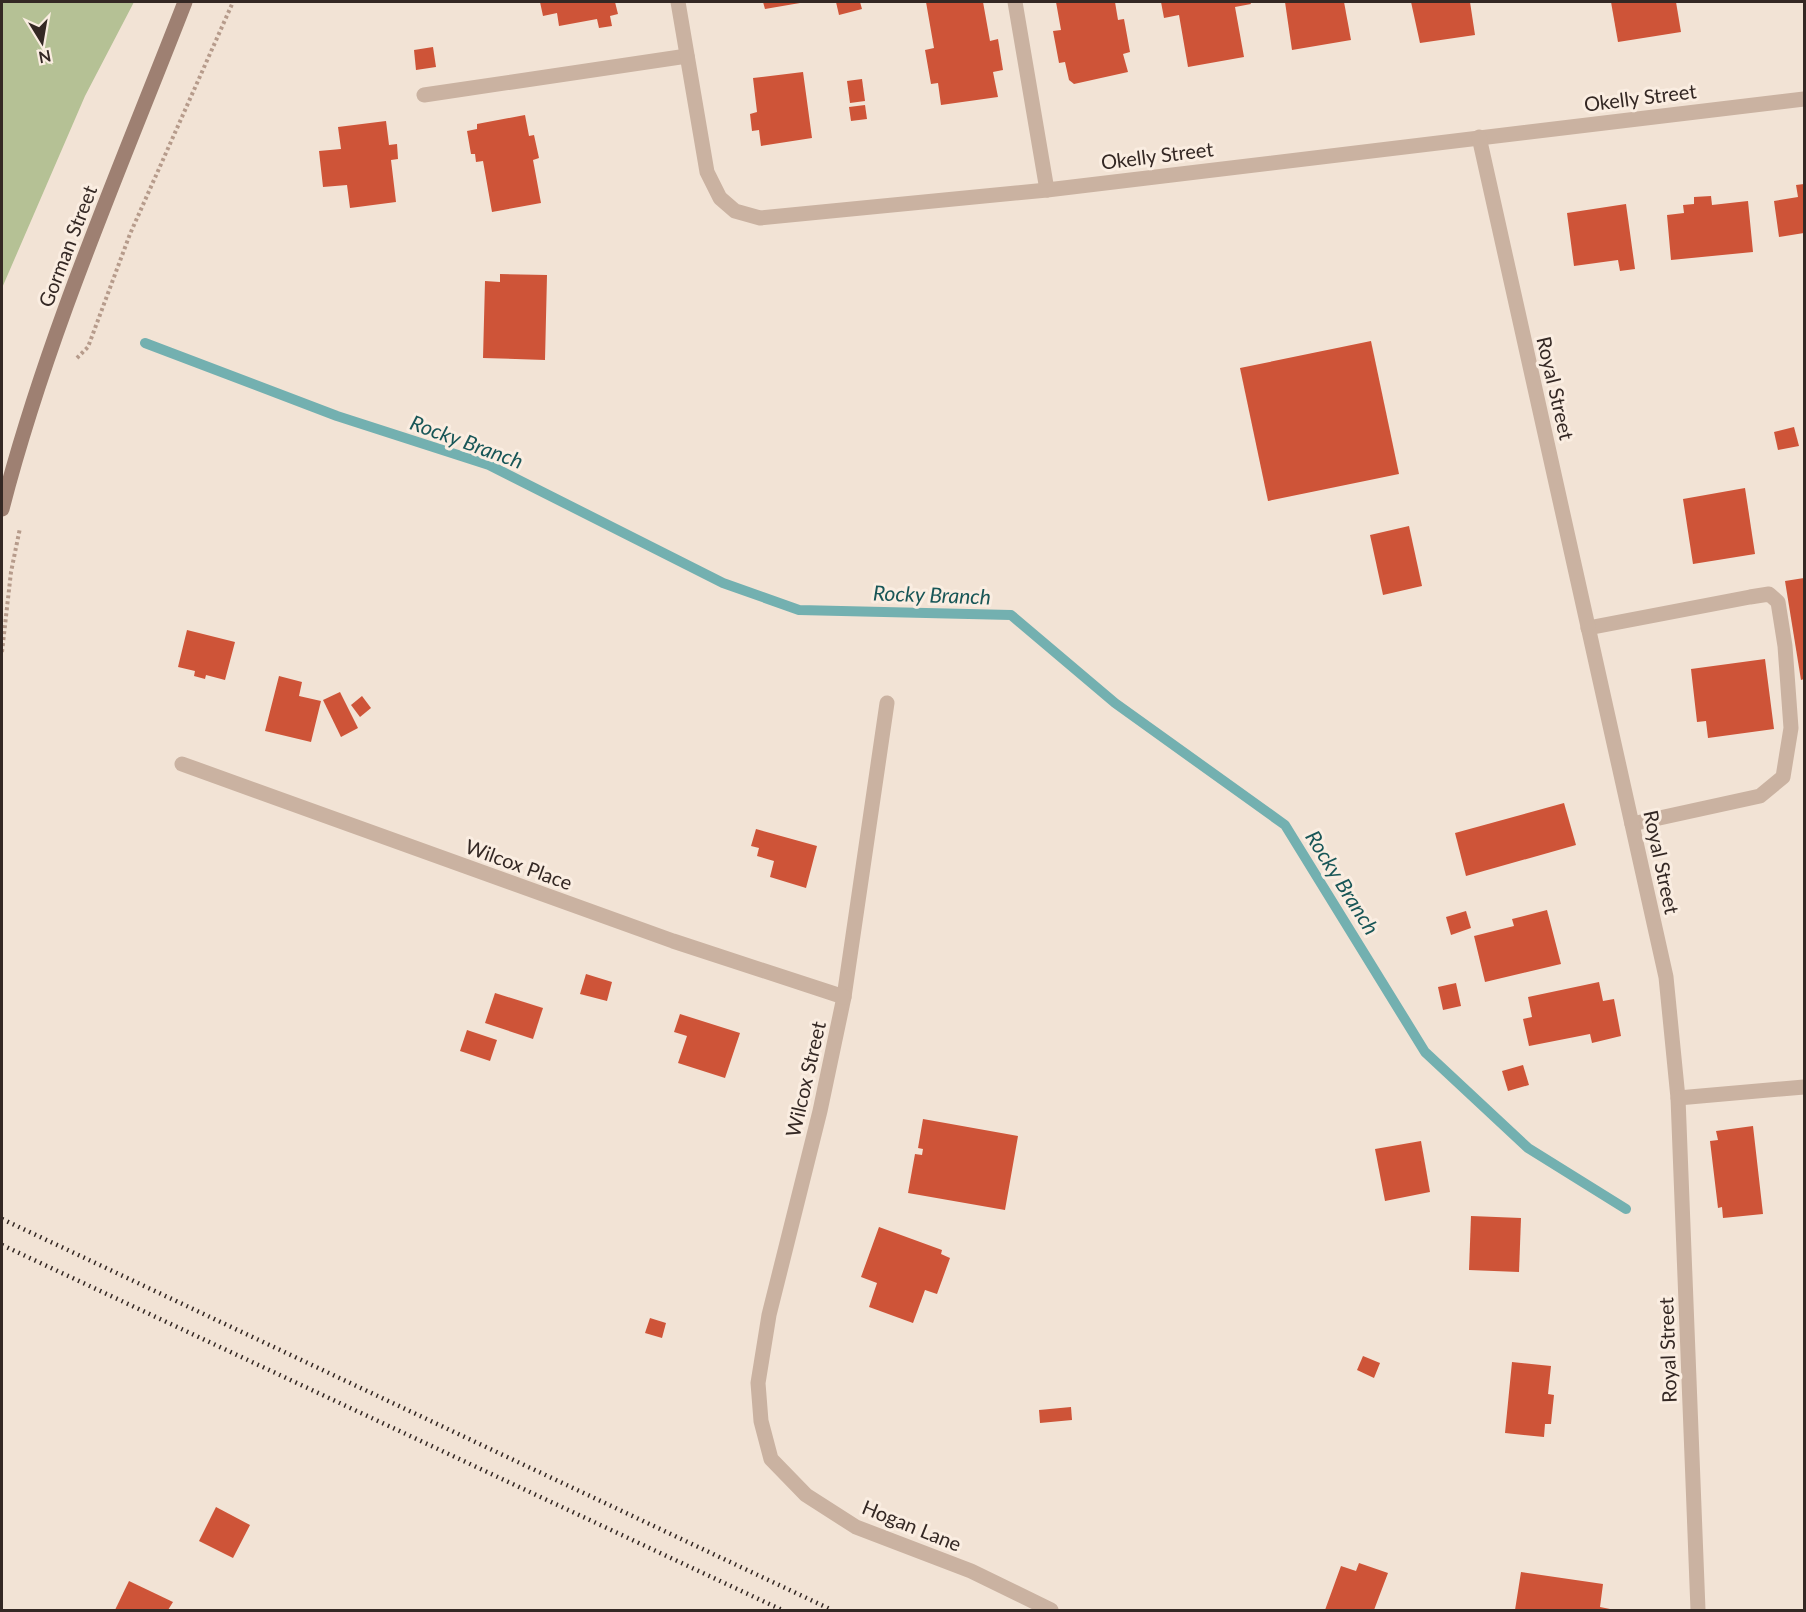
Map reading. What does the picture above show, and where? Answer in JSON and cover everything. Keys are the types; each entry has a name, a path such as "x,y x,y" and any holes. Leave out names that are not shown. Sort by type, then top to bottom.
{"main road":[{"name":"Gorman Street","path":"2,509 21,436 59,324 186,2"}],"street":[{"name":"Okelly Street","path":"678,2 707,172 720,198 735,211 760,218 1047,190 1804,99"},
{"path":"1015,2 1047,190"},
{"path":"424,95 687,56"},
{"name":"Royal Street","path":"1479,137 1666,977 1678,1098 1698,1611"},
{"path":"1588,628 1769,594 1778,602 1785,646 1791,728 1783,777 1761,796 1632,824"},
{"name":"Wilcox Street","path":"771,1459 761,1421 758,1383 769,1315 820,1111 844,998 887,703"},
{"name":"Wilcox Place","path":"182,764 673,941 844,998"},
{"path":"1678,1098 1804,1087"},
{"name":"Hogan Lane","path":"771,1459 806,1495 856,1527 971,1571 1051,1611"}],"path":[{"path":"88,347 130,234 233,2"}],"green space":[{"path":"2,2 134,2 85,96 2,288"}],"building":[{"path":"540,2 615,2 618,14 610,16 612,26 599,28 597,19 559,26 557,13 543,16"},
{"path":"763,2 800,2 800,3 765,9"},
{"path":"836,2 860,2 862,9 839,15"},
{"path":"926,2 983,2 990,41 998,39 1003,70 993,72 998,97 941,105 938,83 931,84 925,50 934,48"},
{"path":"1056,2 1115,2 1118,20 1124,19 1130,52 1123,54 1128,72 1074,84 1069,80 1065,62 1059,63 1053,31 1061,30"},
{"path":"1161,2 1250,2 1251,4 1235,7 1244,57 1188,67 1179,15 1164,18"},
{"path":"1285,2 1344,2 1351,40 1292,50"},
{"path":"1411,2 1470,2 1475,35 1420,43"},
{"path":"1611,2 1676,2 1681,32 1618,42"},
{"path":"433,47 436,67 416,70 414,50"},
{"path":"803,72 812,138 761,146 759,130 752,131 750,114 757,112 753,78"},
{"path":"862,79 865,101 850,103 847,81"},
{"path":"865,105 867,119 851,121 849,107"},
{"path":"525,115 529,136 534,135 539,158 533,160 541,203 492,212 483,161 476,162 475,154 471,154 467,131 477,129 477,124"},
{"path":"386,121 389,145 397,144 398,159 391,160 396,202 350,208 347,185 323,187 319,151 341,149 338,127"},
{"path":"1804,184 1804,233 1779,237 1774,201 1798,197 1796,185"},
{"path":"1711,196 1712,205 1748,201 1753,252 1671,260 1667,215 1684,213 1683,205 1694,204 1694,197"},
{"path":"1626,204 1635,269 1620,271 1618,260 1574,266 1567,213"},
{"path":"500,274 547,275 545,360 483,358 485,281 500,282"},
{"path":"1371,341 1399,474 1268,501 1240,368"},
{"path":"1794,427 1799,446 1778,450 1774,432"},
{"path":"1745,488 1755,554 1693,564 1683,499"},
{"path":"1409,526 1422,586 1383,595 1370,535"},
{"path":"1804,578 1804,679 1801,680 1785,581"},
{"path":"187,630 235,642 225,680 206,675 205,679 194,676 195,671 178,667"},
{"path":"1765,659 1774,729 1708,738 1706,721 1697,722 1691,669"},
{"path":"279,676 302,682 299,696 321,701 311,742 265,731"},
{"path":"340,692 358,728 341,737 323,700"},
{"path":"362,696 371,708 360,717 351,705"},
{"path":"1564,803 1576,845 1466,876 1455,833"},
{"path":"756,829 817,846 806,888 770,877 774,861 757,856 759,848 751,846"},
{"path":"1547,910 1561,964 1485,982 1474,936 1514,926 1512,919"},
{"path":"1466,911 1471,928 1451,935 1446,917"},
{"path":"586,974 612,982 607,1001 580,994"},
{"path":"1599,982 1603,1001 1614,999 1621,1036 1592,1043 1590,1034 1529,1046 1523,1019 1532,1017 1528,997"},
{"path":"1456,983 1461,1006 1443,1010 1438,987"},
{"path":"495,993 543,1008 533,1039 485,1023"},
{"path":"680,1014 740,1033 725,1078 678,1063 687,1036 674,1032"},
{"path":"467,1030 497,1040 490,1061 460,1051"},
{"path":"1523,1065 1529,1085 1508,1091 1502,1071"},
{"path":"923,1119 1018,1136 1005,1210 908,1193 915,1154 922,1155 923,1149 918,1148"},
{"path":"1753,1126 1763,1214 1723,1218 1722,1207 1718,1208 1710,1141 1718,1140 1716,1131"},
{"path":"1421,1141 1430,1192 1385,1201 1375,1149"},
{"path":"1471,1216 1521,1218 1519,1272 1469,1270"},
{"path":"879,1227 942,1250 941,1254 950,1258 937,1294 925,1290 913,1323 869,1307 877,1283 861,1277"},
{"path":"650,1318 666,1323 662,1338 645,1333"},
{"path":"1363,1356 1380,1363 1374,1378 1357,1370"},
{"path":"1512,1362 1551,1366 1548,1394 1554,1395 1551,1424 1545,1424 1544,1437 1505,1433"},
{"path":"1071,1407 1072,1420 1040,1423 1039,1410"},
{"path":"216,1507 250,1525 233,1558 199,1541"},
{"path":"1359,1563 1388,1573 1374,1610 1325,1610 1341,1566 1356,1571"},
{"path":"1521,1572 1603,1584 1600,1607 1610,1609 1515,1610"},
{"path":"129,1581 173,1602 168,1610 115,1610"}],"waterway":[{"name":"Rocky Branch","path":"145,343 337,416 489,465 723,583 799,610 1011,615 1115,703 1285,825 1425,1052 1528,1148 1626,1209"}],"railway":[{"path":"2,1219 832,1610"},
{"path":"2,1245 782,1610"}]}
